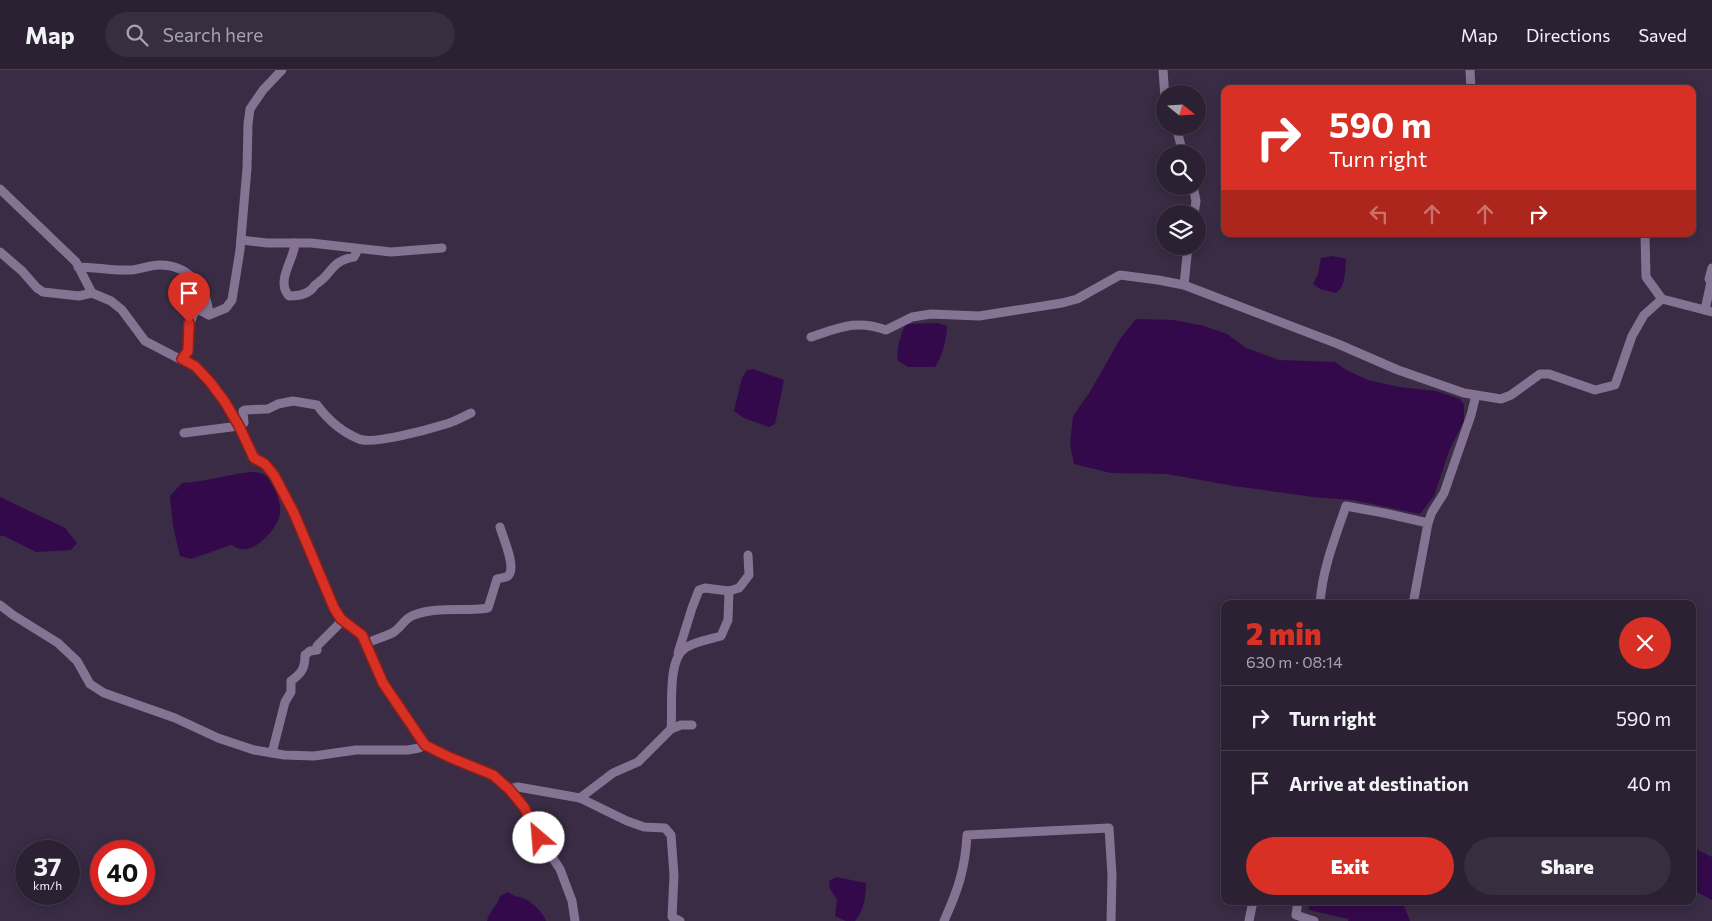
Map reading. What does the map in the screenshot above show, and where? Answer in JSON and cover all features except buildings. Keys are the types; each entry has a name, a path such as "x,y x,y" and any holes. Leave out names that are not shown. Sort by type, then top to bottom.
{"street":[{"path":"210,315 226,308 232,300 247,168 250,109 263,90 282,70"},
{"path":"1163,70 1164,85"},
{"path":"1470,70 1471,85"},
{"path":"0,189 76,262 92,293 111,301 122,310 145,341 195,366 210,382 225,402 239,426 254,458 265,464 274,475 294,513 331,600 341,619 362,635 383,683 425,745 493,775 509,789 524,807 539,838 560,869 572,901 575,921"},
{"path":"1645,237 1646,277 1662,299 1709,311 1711,282 1709,279 1712,268"},
{"path":"240,240 391,252 442,248"},
{"path":"295,243 295,248 287,267 285,282 286,292 289,296 298,296 308,292 315,284 322,280 336,262 354,257 358,249"},
{"path":"0,252 43,292 79,296 92,293"},
{"path":"1184,285 1187,255"},
{"path":"78,267 130,270 144,266 171,266 184,271 198,281 209,306 210,315"},
{"path":"811,337 845,325 875,326 886,330 912,317 931,314 979,316 1062,303 1077,299 1120,275 1184,285 1338,344 1416,377 1464,393 1501,399 1511,395 1540,374 1549,374 1594,390 1615,385 1632,336 1644,316 1662,299"},
{"path":"182,359 188,351 189,323 193,315 200,309 210,315"},
{"path":"1415,600 1428,523 1432,512 1444,493 1472,415 1476,395"},
{"path":"184,434 239,426 244,422 243,411 245,410 268,409 278,404 293,401 317,405 337,427 360,440 375,440 447,424 471,413"},
{"path":"1320,600 1321,587 1330,551 1346,506 1384,512 1428,523"},
{"path":"365,644 385,637 396,630 406,619 414,615 445,610 488,608 497,579 507,577 510,574 512,564 500,527"},
{"path":"671,729 672,684 676,661 699,590 705,588 729,592 739,588 749,575 748,555"},
{"path":"676,661 683,649 721,636 728,620 729,592"},
{"path":"0,605 58,643 77,661 90,684 104,692 175,718 218,738 254,750 314,756 356,750 408,750 425,745"},
{"path":"272,753 285,702 291,692 291,681 305,667 305,655 317,650 317,646 339,624 341,619"},
{"path":"580,798 613,773 638,762 671,729 681,725 692,725"},
{"path":"509,789 518,787 580,798 627,821 644,827 665,828 671,835 674,875 672,916 680,921"},
{"path":"944,921 963,872 967,835 1109,828 1112,874 1111,921"},
{"path":"1249,921 1252,905"},
{"path":"1297,905 1296,915 1314,921"}],"shaded area":[{"path":"1333,256 1346,259 1342,286 1336,293 1320,289 1313,284 1318,274 1321,258"},
{"path":"1136,319 1174,320 1204,326 1227,334 1246,348 1279,360 1335,362 1346,370 1368,380 1399,387 1436,391 1460,399 1464,405 1464,421 1449,451 1434,496 1420,514 1353,500 1313,497 1234,486 1167,474 1111,473 1074,464 1070,444 1073,416 1090,392 1120,339"},
{"path":"938,323 947,326 947,331 942,353 935,367 908,367 898,361 899,342 906,324"},
{"path":"753,369 784,380 775,424 769,427 744,418 734,411 742,378 747,370"},
{"path":"252,472 263,474 267,477 278,496 279,518 272,531 260,542 247,549 240,549 231,545 191,559 180,556 173,526 170,496 182,483"},
{"path":"0,497 65,528 77,543 71,550 36,552 4,536 0,536"},
{"path":"1696,849 1712,857 1712,900 1696,892"},
{"path":"836,877 866,883 864,903 861,913 855,921 846,921 835,916 837,899 830,889 829,881"},
{"path":"508,892 534,905 546,921 487,921 500,896"},
{"path":"1308,905 1404,905 1410,921 1348,921 1348,919 1309,910"}],"route":[{"path":"189,323 190,338 188,351 182,359 195,366 210,382 225,402 239,426 254,458 265,464 274,475 294,513 334,608 341,619 362,635 383,683 402,712 425,745 493,775 509,789 524,807 539,838"}]}
